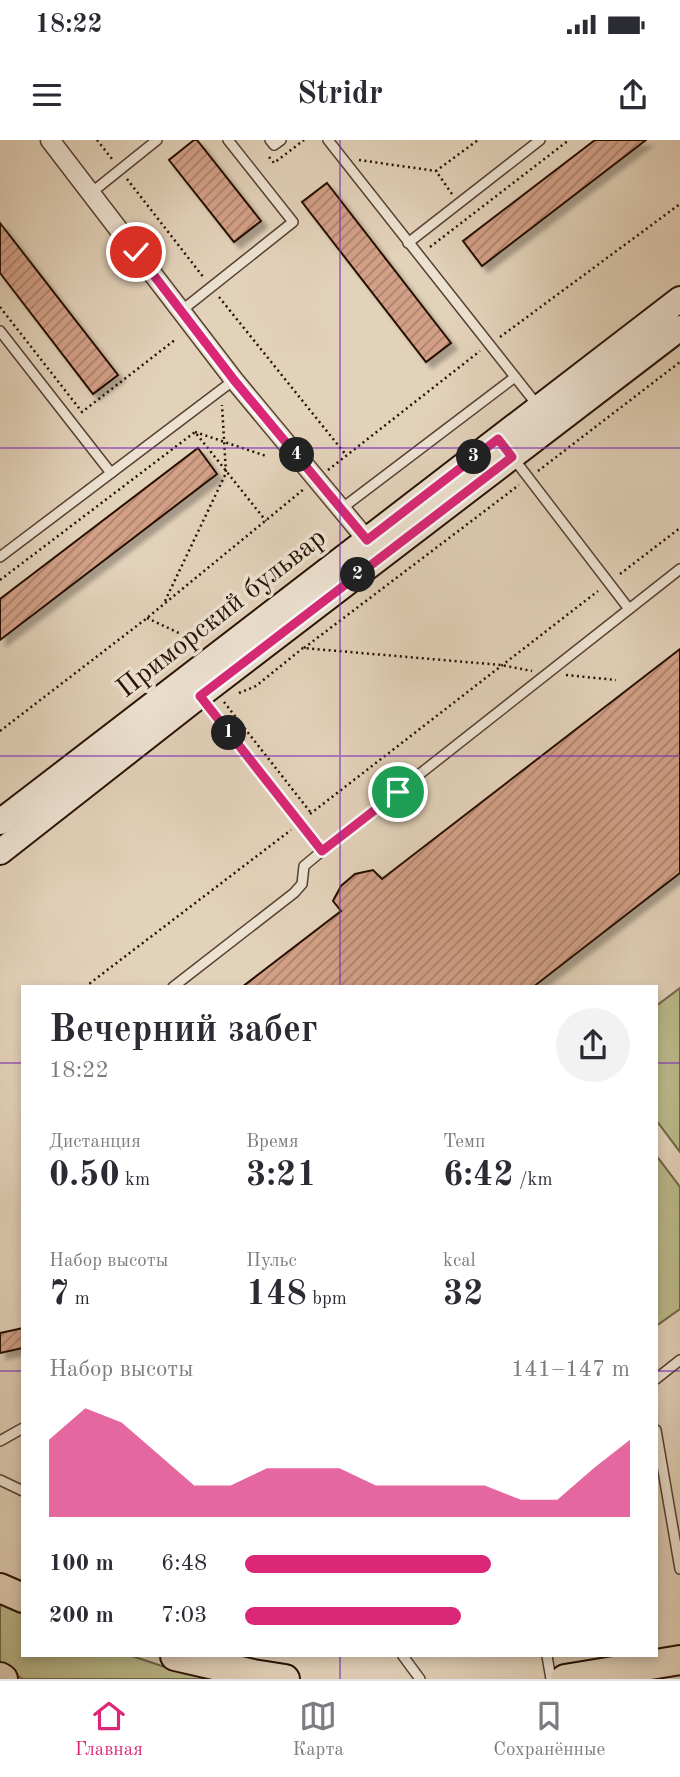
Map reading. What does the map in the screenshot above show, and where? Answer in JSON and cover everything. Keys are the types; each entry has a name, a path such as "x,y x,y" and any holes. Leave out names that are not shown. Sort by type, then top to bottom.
{"main road":[{"name":"Приморский бульвар","path":"0,822 367,540 505,448 539,407 680,299"},
{"path":"0,852 200,696 505,448 680,328"},
{"path":"0,1588 21,1597"},
{"path":"179,1657 285,1679"},
{"path":"565,1679 680,1660"}],"street":[{"path":"50,140 234,380 367,540"}],"lane":[{"path":"91,193 157,140"},
{"path":"181,311 293,222 228,140"},
{"path":"270,140 274,145 281,140"},
{"path":"328,140 539,407"},
{"path":"408,243 540,140"},
{"path":"0,331 111,473"},
{"path":"341,509 515,377"},
{"path":"0,556 234,380"},
{"path":"505,448 629,609"},
{"path":"176,985 294,893 302,884 304,866 322,851 680,569"},
{"path":"200,696 322,851"},
{"path":"658,1376 680,1360"},
{"path":"0,1441 21,1429"},
{"path":"658,1442 680,1569"},
{"path":"0,1480 21,1490"},
{"path":"404,1657 420,1679"},
{"path":"547,1657 551,1679"}],"path":[{"path":"97,140 345,455"},
{"path":"436,172 478,140"},
{"path":"419,256 569,140"},
{"path":"341,158 436,172 469,217"},
{"path":"0,731 147,618 345,455 680,204"},
{"path":"0,307 82,412 176,340"},
{"path":"311,813 223,700 256,686 680,362"},
{"path":"163,604 226,473 221,399"},
{"path":"195,432 266,521"},
{"path":"195,432 266,456"},
{"path":"0,580 195,432"},
{"path":"88,985 680,528"},
{"path":"147,618 204,645"},
{"path":"303,648 501,666"}],"shaded area":[{"path":"680,988 680,1152 658,1123 658,1004"},
{"path":"658,1158 680,1187 680,1309 658,1325"},
{"path":"0,1599 21,1609 21,1657 135,1657 216,1679 23,1679 0,1667"}],"building":[{"path":"197,140 261,221 234,242 169,160"},
{"path":"595,140 646,140 482,266 463,241"},
{"path":"327,183 451,343 426,362 302,202"},
{"path":"0,223 118,375 93,394 0,273"},
{"path":"198,448 217,474 0,640 0,599"},
{"path":"680,649 680,873 536,985 245,985 341,911 333,901 341,886 355,874 373,870 382,879"},
{"path":"21,1328 21,1348 0,1353 0,1333"}],"route":[{"path":"136,252 234,380 367,540 498,439 512,457 200,696 322,851 398,792"}]}
